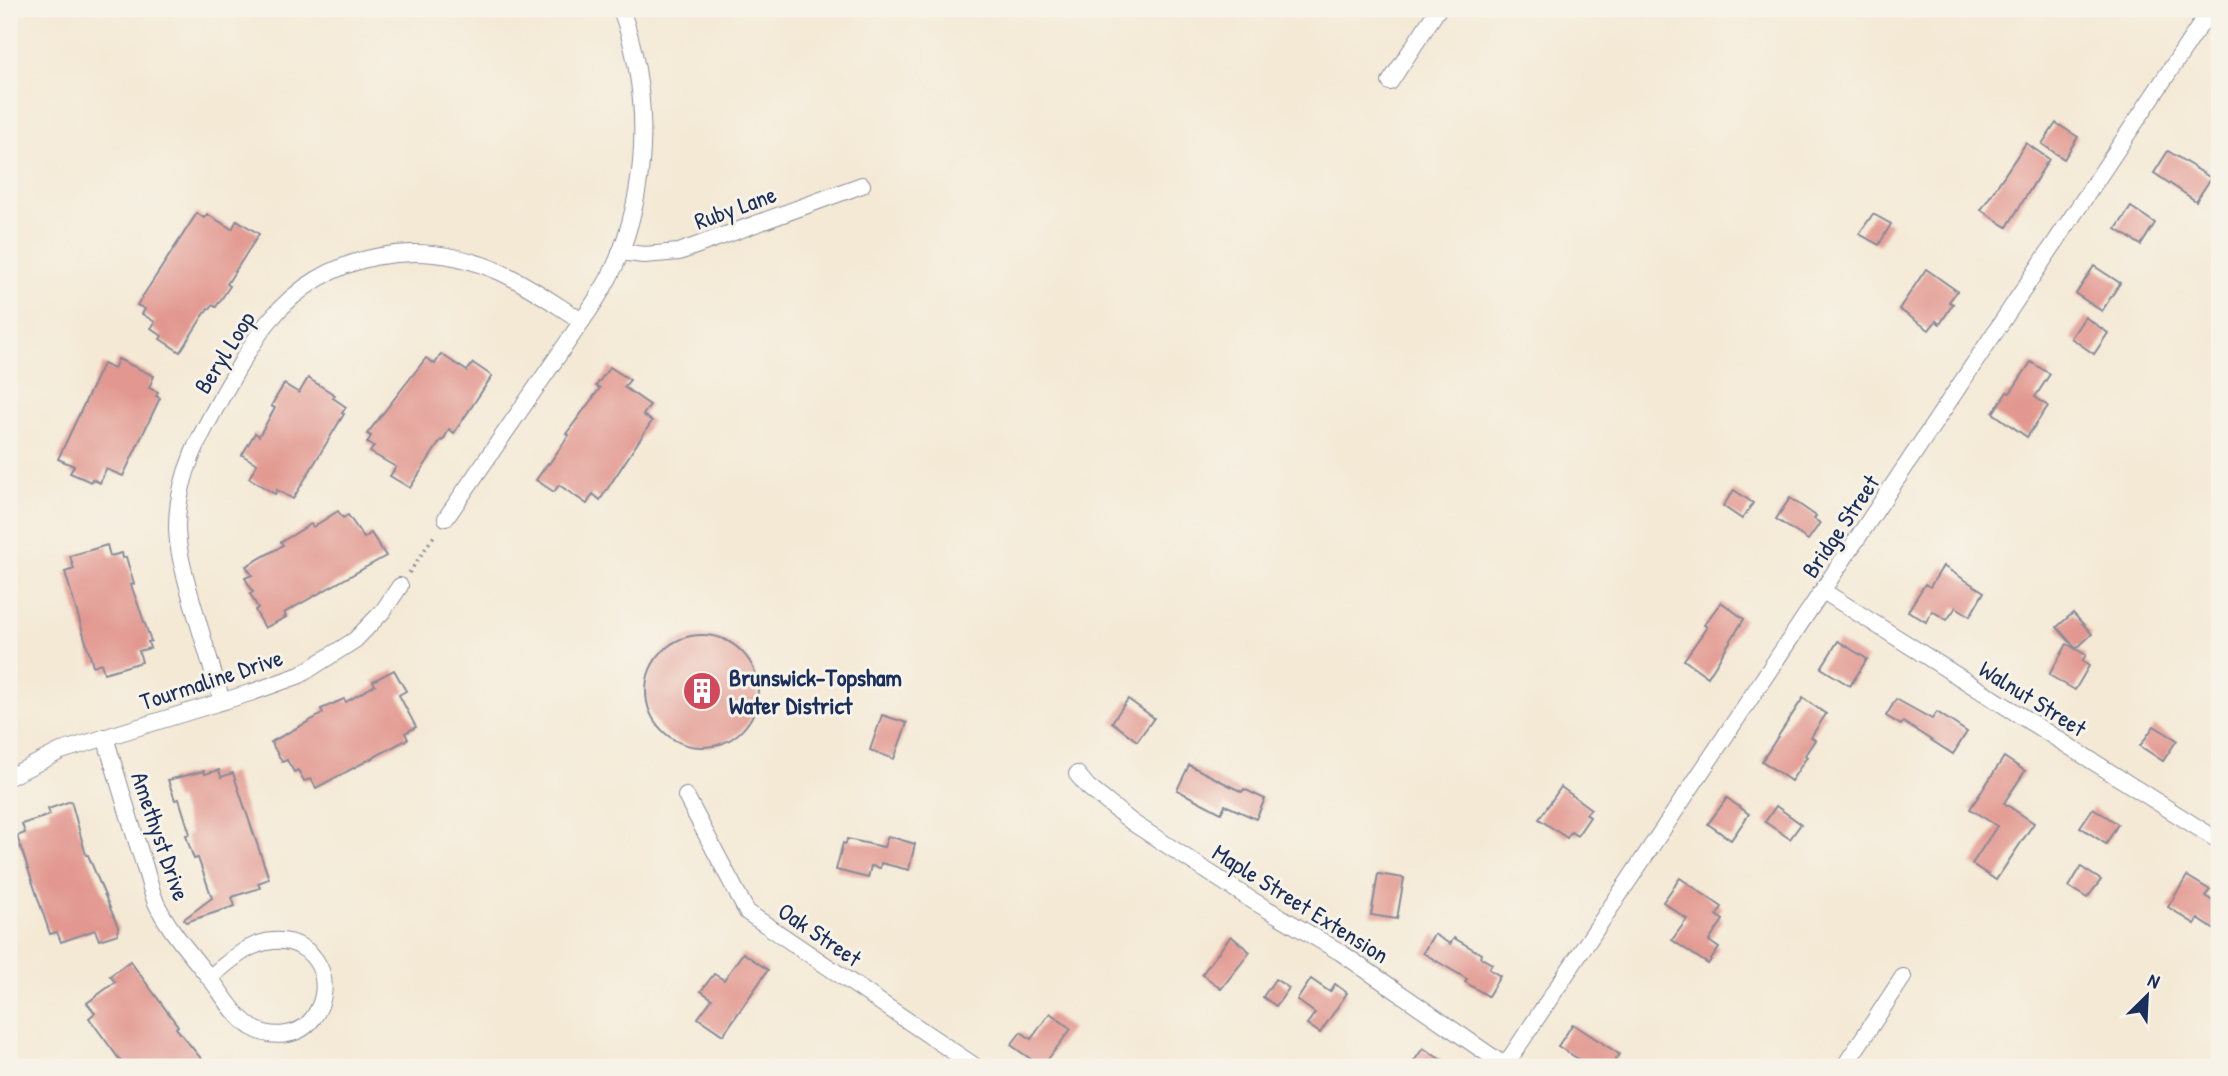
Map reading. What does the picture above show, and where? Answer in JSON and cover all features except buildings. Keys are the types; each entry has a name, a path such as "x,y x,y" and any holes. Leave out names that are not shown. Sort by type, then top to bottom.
{"street":[{"path":"446,517 582,321 600,293 620,252 636,201 643,130 639,74 621,9"},
{"path":"1390,82 1438,9"},
{"name":"Bridge Street","path":"1505,1067 2211,9"},
{"name":"Ruby Lane","path":"620,252 644,255 679,252 862,186"},
{"name":"Beryl Loop","path":"222,701 180,556 177,526 181,484 192,451 212,413 254,341 279,311 311,283 332,271 358,260 383,254 414,252 442,254 502,273 582,321"},
{"name":"Tourmaline Drive","path":"9,776 61,751 300,675 355,640 383,611 400,586"},
{"name":"Walnut Street","path":"1823,591 2219,841"},
{"name":"Amethyst Drive","path":"105,737 157,905 177,937 209,978 238,1015 251,1027 267,1034 297,1032 311,1021 320,1007 325,990 323,973 315,958 303,948 273,941 254,945 209,978"},
{"name":"Maple Street Extension","path":"1077,774 1088,787 1133,823 1250,899 1339,952 1505,1067"},
{"name":"Oak Street","path":"686,796 747,912 976,1067"},
{"path":"1844,1067 1903,977"}],"path":[{"path":"400,586 446,517"}],"place":[{"name":"Brunswick-Topsham Water District","path":"702,691"}]}
